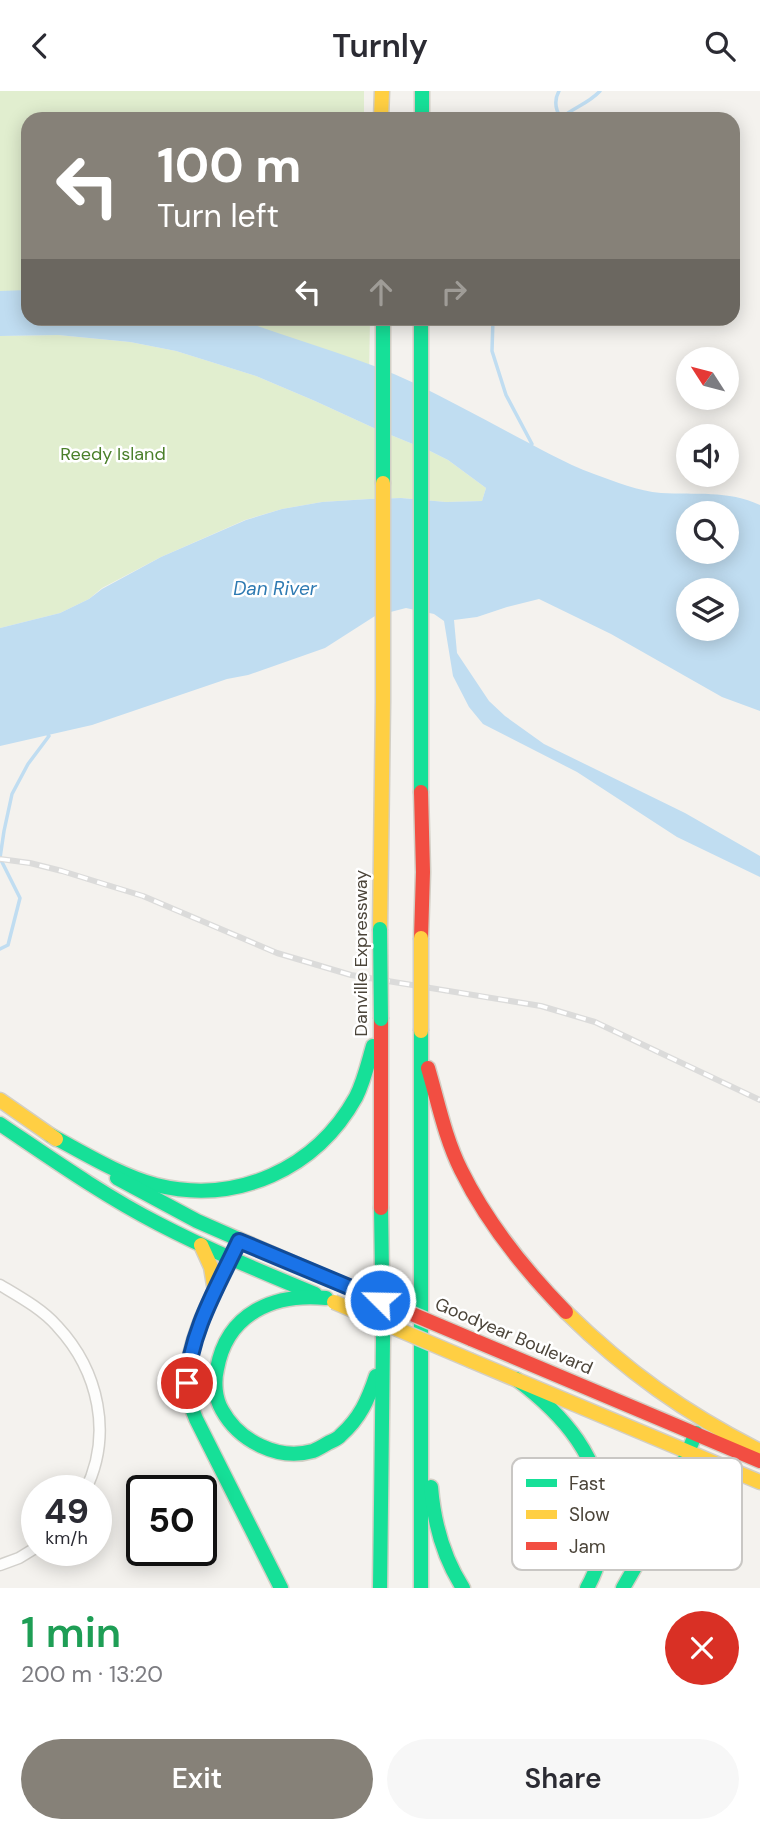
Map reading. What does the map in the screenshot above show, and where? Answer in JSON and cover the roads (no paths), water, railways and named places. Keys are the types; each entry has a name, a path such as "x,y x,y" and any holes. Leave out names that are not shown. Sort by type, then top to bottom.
{"main road":[{"path":"381,112 382,91"},
{"path":"422,91 422,112"},
{"name":"Danville Expressway","path":"380,1588 383,1351 380,929 383,326"},
{"path":"421,326 421,1588"},
{"path":"50,1135 83,1153 158,1186 207,1191 232,1189 256,1182 300,1160 330,1133 355,1098 381,1022"},
{"path":"422,1047 441,1118 461,1171 483,1209 521,1261 547,1292 615,1357 713,1427 760,1451"},
{"name":"Goodyear Boulevard","path":"0,1100 124,1182 180,1213 239,1241 760,1461"},
{"path":"0,1124 97,1189 201,1245 704,1458"},
{"path":"239,1241 194,1343 188,1364 189,1401 281,1588"},
{"path":"201,1245 210,1261 215,1291"},
{"path":"330,1300 299,1297 273,1302 241,1321 224,1343 218,1357 215,1382 221,1406 246,1439 270,1451 295,1455 319,1450 343,1434 363,1410 383,1351"},
{"path":"516,1378 560,1415 577,1436 589,1458"},
{"path":"422,1424 429,1435 435,1518 441,1541 463,1588"},
{"path":"685,1458 696,1433"},
{"path":"742,1474 760,1482"},
{"path":"587,1588 595,1570"},
{"path":"623,1588 633,1570"}],"street":[{"path":"0,1285 45,1314 58,1326 87,1368 98,1403 100,1429 97,1461 91,1475"},
{"path":"0,1565 21,1557"}],"water":[{"name":"Dan River","path":"21,290 21,326 258,326 394,374 561,460 611,480 652,492 724,495 760,505 760,711 722,697 611,634 539,599 477,617 454,620 457,653 489,701 505,716 544,744 685,813 760,856 760,877 677,837 577,772 483,724 469,707 453,676 444,621 434,614 406,608 375,616 325,648 248,675 227,679 92,725 0,746 0,628 60,613 161,557 246,520 282,509 322,502 369,499 482,501 486,488 448,460 430,451 256,376 176,351 130,342 58,335 0,336 0,291"}],"waterway":[{"path":"558,112 556,98 559,91"},
{"path":"570,112 600,91"},
{"path":"493,326 492,351 506,395 532,444 529,447"},
{"path":"0,949 8,945 20,898 0,858 12,794 28,764 49,736 47,733"}],"railway":[{"path":"0,859 62,871 143,896 277,953 351,975 541,1006 595,1022 760,1100"}],"park label":[{"name":"Reedy Island","path":"113,454"}]}
